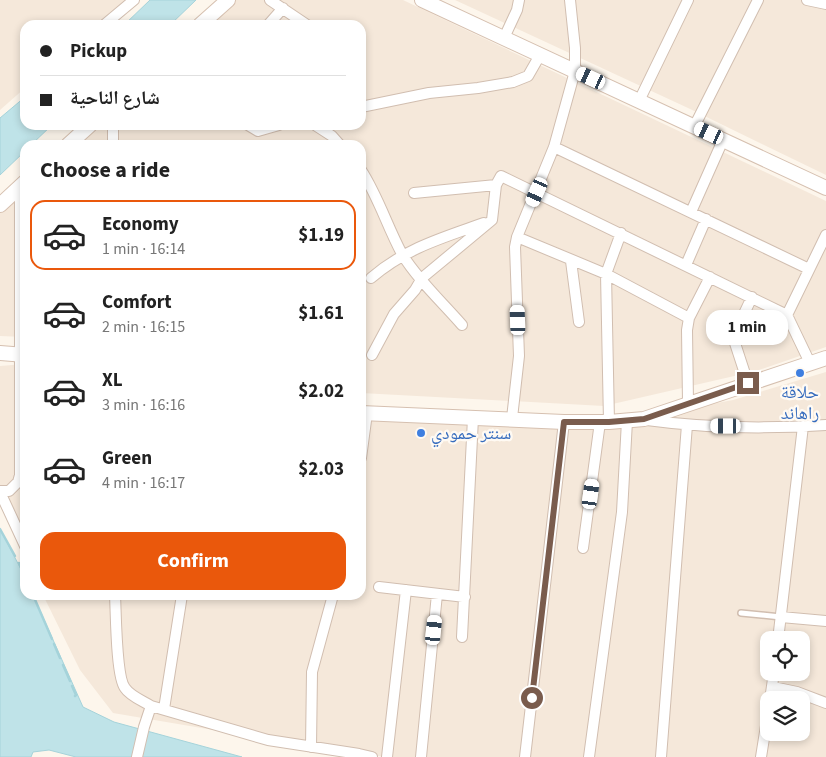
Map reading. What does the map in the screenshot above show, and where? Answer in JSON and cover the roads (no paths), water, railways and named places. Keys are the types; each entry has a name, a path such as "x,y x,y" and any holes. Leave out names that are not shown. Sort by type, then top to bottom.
{"street":[{"path":"110,20 134,0"},
{"path":"206,20 228,0"},
{"path":"270,0 300,20"},
{"path":"422,0 826,188"},
{"path":"504,38 517,10 519,0"},
{"path":"512,418 519,356 516,237 537,192 554,147 575,71 575,48 570,0"},
{"path":"639,101 688,0"},
{"path":"694,126 758,0"},
{"path":"807,0 826,4"},
{"path":"273,20 284,8"},
{"path":"366,106 429,93 513,82 528,76 540,55"},
{"path":"74,140 84,130"},
{"path":"323,130 336,140"},
{"path":"691,212 723,140"},
{"path":"554,147 809,269"},
{"path":"372,355 394,314 415,290 422,278 492,220 496,185 501,176 787,315 810,363"},
{"path":"366,178 403,255 462,325"},
{"path":"414,193 496,185"},
{"path":"0,205 20,188"},
{"path":"686,265 706,219"},
{"path":"371,278 381,269 424,244 492,220"},
{"path":"583,548 605,422 606,274 621,233"},
{"path":"787,315 826,235"},
{"path":"516,237 606,274 689,318"},
{"path":"571,261 579,322"},
{"path":"688,403 687,330 689,318 710,277"},
{"path":"748,383 732,338 752,297"},
{"path":"0,353 20,355"},
{"path":"366,413 512,418 564,422 605,422 644,419 826,358"},
{"path":"462,637 473,418"},
{"path":"644,419 687,425 826,425"},
{"path":"589,757 622,512 627,421"},
{"path":"524,757 564,422"},
{"path":"661,757 687,425"},
{"path":"779,631 803,426"},
{"path":"20,479 9,491 0,491 20,535"},
{"path":"378,587 464,597"},
{"path":"387,757 406,590"},
{"path":"421,757 437,594"},
{"path":"115,600 116,632 124,688 151,706 268,740 372,757"},
{"path":"164,710 181,600"},
{"path":"310,747 312,672 332,600"},
{"path":"781,618 826,621"},
{"path":"772,691 773,681"},
{"path":"773,687 797,692 826,703"},
{"path":"137,757 151,706"},
{"path":"761,757 764,741"}],"lane":[{"path":"741,613 781,618"}],"water":[{"path":"150,0 196,0 175,20 129,20"},
{"path":"20,101 20,130 47,130 36,140 20,140 20,156 0,175 0,118"},
{"path":"0,529 20,567 20,600 35,600 83,707 114,722 242,757 76,757 49,750 33,752 31,757 0,757"}],"waterway":[{"path":"0,529 15,556"},
{"path":"35,600 52,639"},
{"path":"54,644 60,658"},
{"path":"63,665 70,681"},
{"path":"72,686 75,696"}],"place":[{"name":"حلاقة راهاند","path":"800,373"},
{"name":"سنتر حمودي","path":"421,433"}]}
